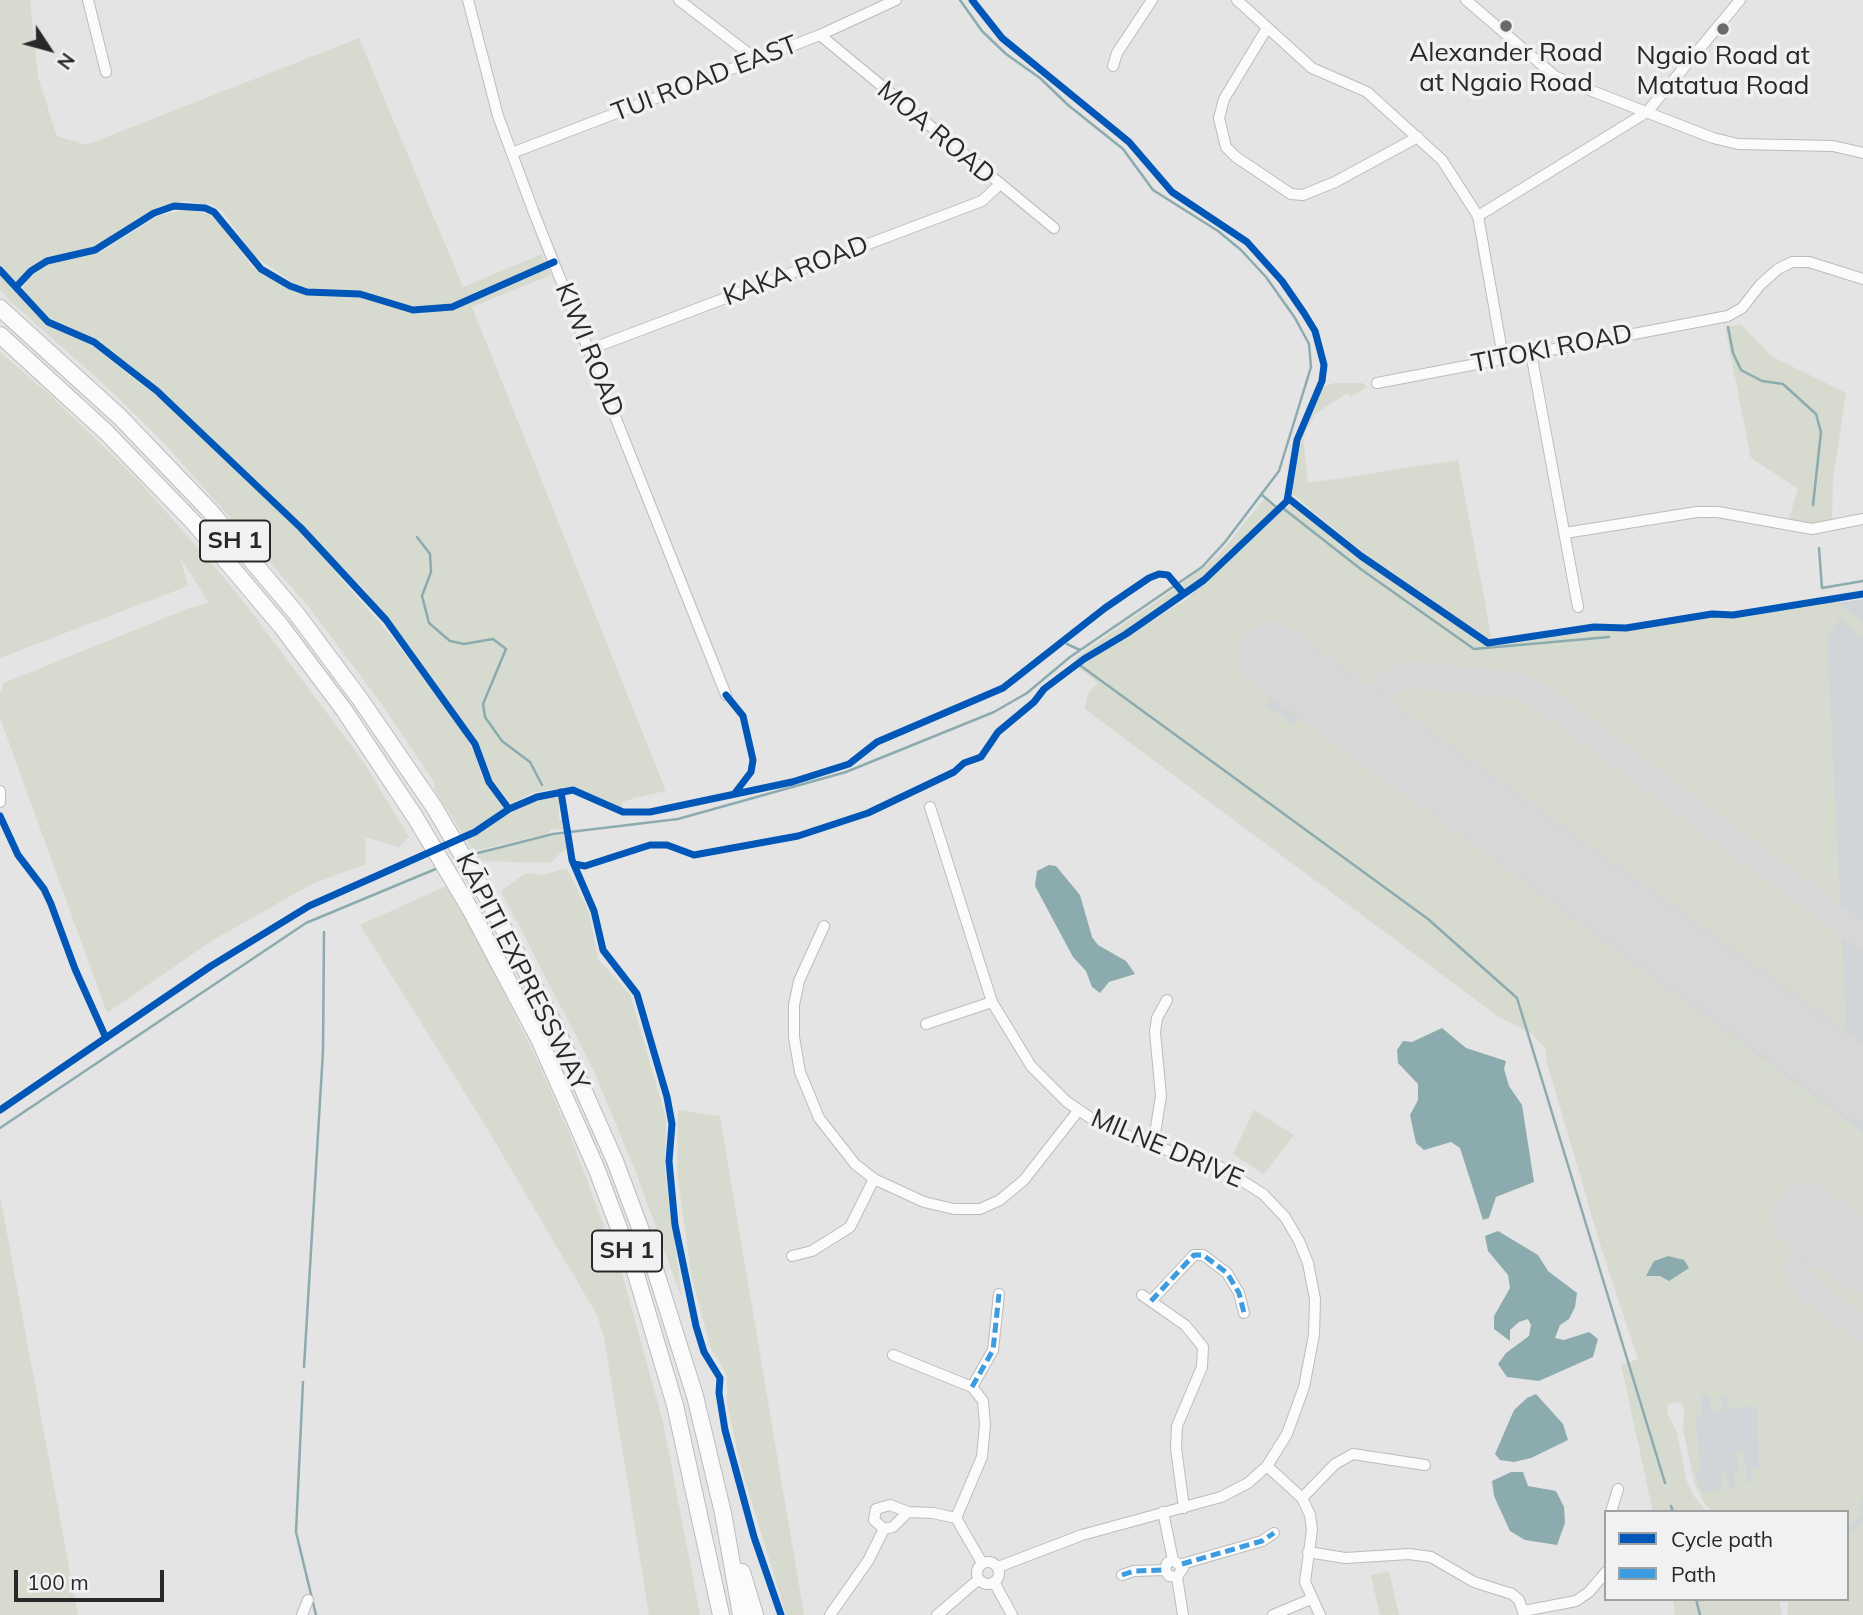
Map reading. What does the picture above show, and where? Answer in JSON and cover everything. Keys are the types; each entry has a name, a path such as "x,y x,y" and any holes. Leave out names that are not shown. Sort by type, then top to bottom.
{"highway":[{"name":"KĀPITI EXPRESSWAY","path":"0,308 120,417 209,510 296,613 360,699 434,807 488,899 555,1026 615,1161 652,1260 695,1396 723,1513 741,1615"},
{"name":"KĀPITI EXPRESSWAY","path":"0,335 106,432 195,524 281,626 344,710 415,817 470,909 539,1039 597,1170 635,1271 675,1405 721,1615"},
{"path":"723,1513 755,1615"},
{"path":"709,1552 714,1615"}],"street":[{"path":"88,0 107,72"},
{"name":"KIWI ROAD","path":"468,0 498,116 726,695"},
{"path":"679,0 757,60"},
{"name":"TUI ROAD EAST","path":"512,153 820,35 896,0"},
{"path":"1113,66 1120,47 1152,0"},
{"path":"1237,0 1312,68 1367,93 1443,160 1478,216 1503,357"},
{"path":"1466,0 1556,77 1727,143 1833,146 1863,153"},
{"path":"1478,216 1647,112 1740,0"},
{"path":"1267,28 1224,99 1219,118 1226,147 1236,157 1291,194 1303,195 1335,182 1418,138"},
{"name":"MOA ROAD","path":"820,35 1054,228"},
{"name":"KAKA ROAD","path":"589,350 982,201 999,185"},
{"name":"TITOKI ROAD","path":"1377,383 1728,316 1742,309 1760,285 1778,269 1792,262 1809,262 1863,279"},
{"path":"1531,353 1578,607"},
{"path":"1565,533 1688,513 1718,512 1812,529 1863,519"},
{"path":"0,792 0,802"},
{"name":"MILNE DRIVE","path":"930,807 992,1002 1031,1066 1078,1111 1116,1133 1217,1165 1250,1184 1285,1217 1308,1263 1314,1287 1316,1322 1304,1387 1287,1434 1267,1466 1248,1483 1221,1497 1062,1541 998,1567"},
{"path":"824,926 799,981 794,1005 794,1037 800,1072 827,1129 855,1164 874,1179 924,1202 954,1209 980,1209 1000,1199 1024,1180 1078,1111"},
{"path":"1153,1146 1161,1096 1155,1032 1157,1018 1167,1000"},
{"path":"926,1024 992,1002"},
{"path":"792,1256 812,1251 850,1227 874,1179"},
{"path":"1184,1508 1176,1448 1177,1426 1202,1367 1203,1347 1185,1325 1147,1298 1194,1255 1203,1255 1227,1273 1239,1293 1244,1312"},
{"path":"972,1387 993,1350 999,1294"},
{"path":"893,1354 972,1387 983,1401 985,1425 982,1458 956,1518"},
{"path":"1302,1498 1335,1464 1353,1454 1425,1465"},
{"path":"1267,1466 1302,1498 1311,1523 1305,1583 1320,1615"},
{"path":"1612,1510 1618,1489"},
{"path":"884,1529 874,1520 876,1509 890,1505 908,1512 933,1513 956,1518 982,1563"},
{"path":"884,1529 893,1527 908,1512"},
{"path":"1163,1513 1177,1562 1183,1572 1177,1577 1169,1576 1165,1570 1167,1563 1177,1562 1262,1541 1274,1533"},
{"path":"830,1615 868,1561 884,1529"},
{"path":"1308,1552 1345,1558 1409,1554 1432,1557 1474,1582 1511,1594 1519,1600 1524,1613 1576,1601 1589,1592 1604,1574"},
{"path":"989,1561 998,1567 999,1574 994,1582 984,1583 979,1579 977,1572 982,1563 989,1561"},
{"path":"1122,1575 1134,1571 1165,1570"},
{"path":"1177,1577 1183,1615"},
{"path":"937,1615 979,1579"},
{"path":"994,1582 1012,1615"},
{"path":"302,1615 308,1600"},
{"path":"1273,1615 1311,1600"}],"shaded area":[{"path":"0,0 30,0 38,77 57,136 86,145 359,38 463,287 542,254 545,263 454,303 419,308 359,291 320,291 295,284 254,256 223,212 214,206 187,201 158,207 102,245 40,261 15,282 0,266"},
{"path":"187,209 213,215 253,268 305,294 359,297 420,314 455,308 548,267 551,275 472,307 666,791 623,802 621,810 573,786 532,793 511,804 490,776 474,737 363,588 194,422 93,338 51,320 22,289 29,278 48,264 102,251 158,216"},
{"path":"0,273 47,323 90,344 164,402 297,528 392,637 463,733 475,754 481,775 504,805 500,813 463,834 435,791 434,782 381,703 308,606 166,445 107,387 11,302 0,290"},
{"path":"1741,324 1771,356 1846,393 1833,479 1832,520 1816,525 1788,521 1798,489 1751,458 1725,327"},
{"path":"0,352 51,396 138,480 237,593 365,764 409,837 399,847 365,837 366,864 312,884 213,940 107,1013 0,718 0,694 4,683 189,608 209,603 180,557 188,586 0,658"},
{"path":"1334,383 1363,383 1367,387 1350,397 1347,393 1315,414 1303,437 1308,483 1458,460 1492,640 1482,639 1424,594 1394,578 1292,494 1302,431 1323,387"},
{"path":"1264,499 1276,509 1200,579 1184,589 1180,585 1219,555"},
{"path":"1291,504 1299,506 1362,558 1419,595 1485,644 1591,629 1625,631 1708,617 1731,618 1833,600 1863,623 1863,637 1856,638 1859,633 1840,619 1828,635 1833,639 1827,640 1846,1019 1845,1026 1841,1027 1289,627 1249,682 1271,697 1266,706 1293,724 1301,719 1863,1132 1863,1498 1858,1507 1862,1514 1849,1528 1849,1510 1711,1510 1706,1506 1695,1485 1683,1430 1684,1407 1678,1401 1668,1405 1667,1412 1677,1432 1686,1479 1693,1495 1705,1510 1653,1510 1621,1365 1638,1359 1602,1250 1546,1059 1546,1049 1531,1033 1499,1017 1085,709 1088,693 1098,683 1077,667 1192,596","holes":["1668,1256 1684,1260 1689,1268 1669,1281 1646,1272 1654,1261","1709,1395 1712,1411 1723,1409 1722,1396 1728,1396 1729,1408 1757,1406 1759,1468 1751,1469 1752,1483 1748,1483 1743,1451 1736,1451 1739,1473 1734,1474 1736,1488 1729,1488 1727,1474 1722,1472 1722,1489 1702,1494 1694,1474 1700,1473 1695,1415 1702,1414 1701,1396"]},
{"path":"1285,506 1479,646 1591,629 1625,631 1833,600 1836,603 1863,599 1863,1615 1793,1609 1789,1601 1849,1601 1849,1510 1705,1501 1694,1473 1700,1473 1695,1415 1602,1250 1546,1059 1546,1049 1531,1033 1499,1017 1085,709 1088,693"},
{"path":"1176,588 1180,595 1171,602 1078,661 1075,658"},
{"path":"552,796 559,799 559,819 564,821 565,830 552,829 547,834 473,851 466,839 526,804"},
{"path":"565,834 568,846 550,863 478,861 476,856 505,845"},
{"path":"567,868 589,912 598,959 630,994 666,1118 665,1170 682,1299 637,1175 593,1069 501,891 526,873 541,875"},
{"path":"446,886 478,940 537,1060 572,1140 623,1277 663,1422 700,1615 649,1615 604,1337 597,1315 485,1125 360,925"},
{"path":"678,1110 720,1116 804,1615 786,1615 740,1463 727,1403 727,1376 710,1346 691,1274 677,1171"},
{"path":"1254,1110 1294,1135 1264,1174 1233,1154"},
{"path":"0,1195 26,1336 78,1615 0,1615"},
{"path":"1863,1521 1863,1615 1787,1615 1789,1601 1849,1601 1849,1535"},
{"path":"1389,1571 1399,1615 1380,1615 1371,1575"},
{"path":"1673,1601 1779,1601 1782,1615 1675,1615"}],"water":[{"path":"1049,865 1056,866 1080,895 1092,937 1098,945 1126,961 1135,974 1109,982 1100,993 1092,987 1086,971 1073,957 1035,886 1037,871"},
{"path":"1442,1028 1466,1048 1506,1061 1504,1069 1509,1086 1522,1105 1534,1182 1496,1197 1489,1218 1483,1220 1460,1148 1451,1142 1424,1150 1416,1143 1410,1115 1418,1100 1418,1084 1398,1063 1397,1050 1403,1041 1412,1042"},
{"path":"1498,1231 1538,1255 1548,1271 1577,1293 1575,1307 1569,1319 1560,1325 1555,1338 1564,1340 1589,1332 1598,1339 1593,1357 1539,1381 1507,1377 1498,1364 1506,1353 1529,1336 1531,1325 1528,1319 1519,1322 1510,1330 1510,1341 1494,1329 1494,1316 1510,1288 1508,1275 1488,1251 1485,1236"},
{"path":"1668,1256 1684,1260 1689,1268 1669,1281 1660,1276 1646,1276 1654,1261"},
{"path":"1536,1394 1563,1424 1568,1440 1531,1458 1514,1462 1500,1460 1495,1454 1514,1410"},
{"path":"1511,1472 1523,1472 1528,1486 1556,1491 1564,1507 1565,1523 1557,1545 1525,1540 1510,1531 1494,1496 1492,1481"}],"waterway":[{"path":"470,855 553,834 678,819 846,772 994,712 1027,693 1070,657 1202,567 1225,542 1279,471 1311,367 1309,344 1295,318 1266,277 1241,250 1218,231 1153,190 1123,149 1068,105 1040,78 1006,54 982,31 960,0"},
{"path":"1728,327 1733,353 1741,370 1762,381 1783,384 1816,414 1821,432 1813,505"},
{"path":"1262,495 1275,506"},
{"path":"1284,509 1362,570 1474,649 1609,637"},
{"path":"417,537 430,554 431,572 422,596 429,623 450,641 464,644 493,639 506,649 483,704 485,717 502,741 530,762 542,785"},
{"path":"1819,548 1822,588 1863,581"},
{"path":"1067,644 1080,650"},
{"path":"1081,666 1428,919 1517,998 1665,1483"},
{"path":"0,1128 306,923 438,868"},
{"path":"304,1367 323,1051 324,932"},
{"path":"303,1382 296,1532 316,1615"},
{"path":"1671,1506 1672,1510"},
{"path":"1696,1601 1700,1615"}],"taxiway":[{"path":"1359,720 1385,687 1409,674 1519,686 1547,702 1863,937"},
{"path":"1823,1229 1806,1253 1799,1267 1799,1277 1810,1291 1863,1330"}],"runway":[{"path":"1271,656 1863,1087"},
{"path":"1806,1217 1863,1258"}],"marked path":[{"path":"1151,1301 1194,1255 1203,1255 1227,1273 1239,1293 1244,1313"},
{"path":"972,1387 993,1350 999,1294"},
{"path":"1182,1564 1262,1541 1274,1533"},
{"path":"1122,1575 1134,1571 1165,1570"}],"cycle path":[{"path":"574,864 585,866 650,845 667,845 694,855 798,836 868,813 954,772 964,763 981,757 998,732 1034,702 1044,689 1084,659 1126,634 1204,580 1287,501 1297,440 1322,381 1324,365 1315,331 1304,313 1282,281 1247,242 1172,192 1129,142 1002,38 972,0"},
{"path":"16,287 31,271 47,261 95,250 154,213 174,206 205,208 214,212 261,269 290,286 307,292 360,294 413,310 452,307 554,262"},
{"path":"0,270 48,322 94,342 157,391 301,528 386,620 475,744 489,782 509,809"},
{"path":"1288,498 1361,556 1488,643 1594,627 1626,628 1712,614 1733,615 1863,594"},
{"path":"0,1110 211,966 309,906 475,832 509,809 537,797 573,790 623,812 650,812 792,782 849,764 877,742 1003,688 1105,608 1149,578 1159,574 1168,575 1184,594"},
{"path":"726,695 743,716 753,760 751,772 735,793"},
{"path":"561,792 572,860 594,911 603,950 637,994 667,1097 672,1124 669,1161 675,1225 696,1326 704,1352 720,1378 719,1393 725,1430 754,1537 781,1615"},
{"path":"0,816 18,855 44,889 75,969 106,1038"}],"place":[{"name":"Alexander Road at Ngaio Road","path":"1506,26"},
{"name":"Ngaio Road at Matatua Road","path":"1723,29"}]}
